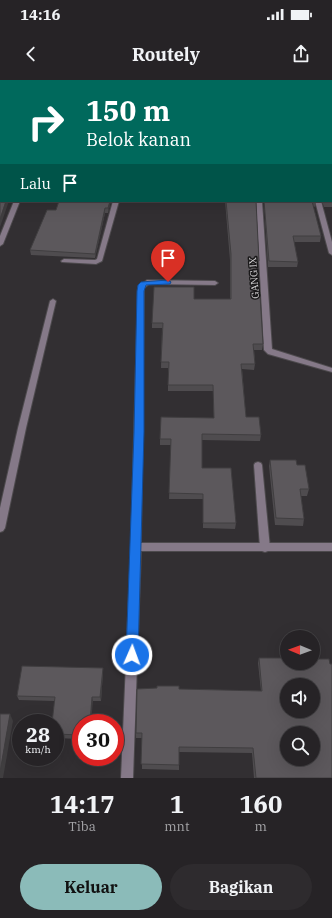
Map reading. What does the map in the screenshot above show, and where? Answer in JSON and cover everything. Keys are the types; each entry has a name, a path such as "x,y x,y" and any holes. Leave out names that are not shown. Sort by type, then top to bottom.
{"street":[{"path":"0,244 17,202"},
{"path":"64,261 96,262 100,260 116,202"},
{"name":"GANG IX","path":"259,202 268,350 332,370"},
{"path":"318,202 332,253"},
{"path":"127,778 136,547 140,291 144,283 214,283"},
{"path":"0,528 22,428 53,301"},
{"path":"258,466 265,548"},
{"path":"136,547 332,547"}],"building":[{"path":"0,202 6,202 0,219"},
{"path":"59,202 110,202 108,208 105,208 95,254 30,250 47,210 56,210"},
{"path":"226,202 256,202 259,261 255,261 260,295 263,344 253,344 255,364 241,364 246,417 259,417 261,435 202,434 202,468 231,468 236,523 203,523 203,494 169,493 171,439 160,439 161,417 214,418 213,385 168,385 169,362 161,362 163,323 152,323 154,287 194,287 194,299 231,299 231,254"},
{"path":"264,202 312,202 321,236 293,236 298,262 269,261"},
{"path":"270,460 296,460 297,465 305,465 309,489 300,489 304,519 276,518"},
{"path":"259,658 280,658 280,670 320,670 320,659 329,659 330,664 332,664 332,778 256,778 253,748 179,747 179,765 141,764 142,733 136,733 137,689 157,688 157,686 179,686 179,689 262,691"},
{"path":"22,666 103,668 100,697 92,697 91,714 72,714 72,735 64,734 64,714 53,714 55,697 17,696"},
{"path":"0,714 10,714 0,772"}],"route":[{"path":"132,655 139,432 140,291 142,285 147,282 168,282"}]}
